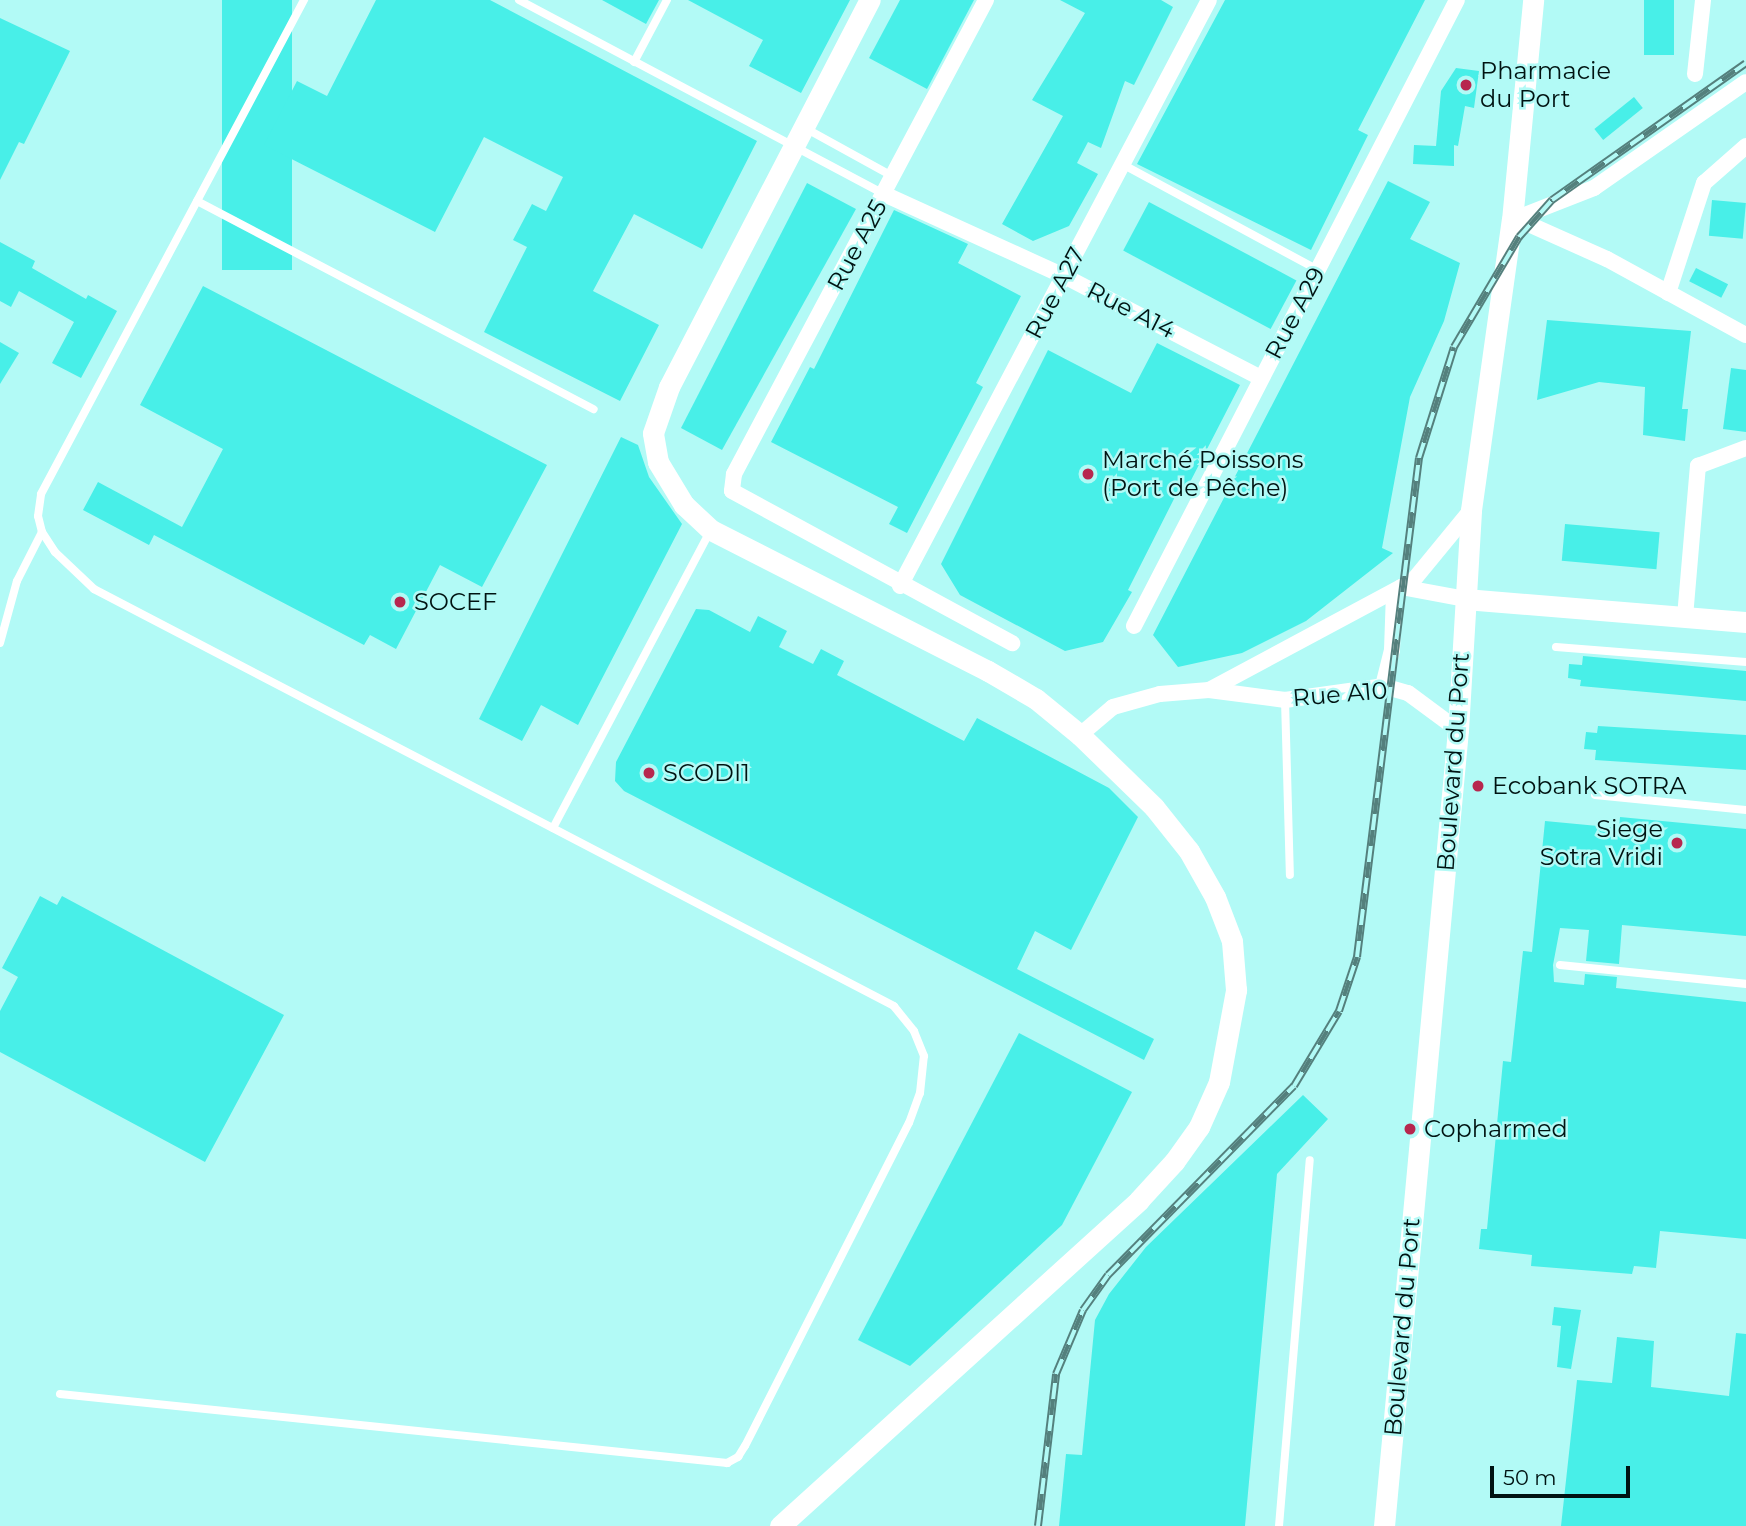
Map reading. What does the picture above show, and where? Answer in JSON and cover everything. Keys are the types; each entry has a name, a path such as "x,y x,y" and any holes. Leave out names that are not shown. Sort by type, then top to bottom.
{"street":[{"path":"780,1526 1139,1200 1199,1127 1219,1082 1236,990 1232,941 1215,897 1189,851 1154,807 1080,735 1037,699 988,671 711,530 684,505 663,477 654,448 655,418 870,0"},
{"name":"Rue A25","path":"900,586 732,491 734,474 895,177 986,0"},
{"name":"Rue A27","path":"900,586 1209,0"},
{"name":"Rue A29","path":"1134,626 1457,0"},
{"name":"Boulevard du Port","path":"1384,1526 1458,730 1471,510 1515,220 1532,0"},
{"path":"1695,74 1703,0"},
{"path":"1515,220 1594,188 1746,82"},
{"path":"1668,293 1704,183 1746,146"},
{"name":"Rue A14","path":"884,194 1064,276 1261,378"},
{"path":"1515,220 1668,293 1746,335"},
{"path":"1685,617 1698,466 1746,448"},
{"name":"Rue A10","path":"1209,690 1401,590 1471,510"},
{"path":"900,586 1012,643"},
{"path":"1383,686 1392,650 1401,590 1465,599 1746,622"},
{"name":"Rue A10","path":"1080,735 1113,707 1133,698 1209,690 1284,700 1383,686 1408,693 1458,730"}],"lane":[{"path":"60,1394 726,1463 737,1457 909,1124 920,1093 924,1056 915,1031 894,1006 94,589 55,552 42,532 37,516 41,494 304,0"},
{"path":"519,0 794,149 884,194"},
{"path":"634,62 667,0"},
{"path":"804,127 895,177"},
{"path":"1122,164 1318,270"},
{"path":"197,201 594,409"},
{"path":"552,828 711,530"},
{"path":"0,643 17,581 42,532"},
{"path":"1556,647 1746,662"},
{"path":"1284,700 1290,875"},
{"path":"1595,795 1746,810"},
{"path":"1560,965 1746,984"},
{"path":"1279,1526 1310,1160"}],"building":[{"path":"222,0 292,0 292,270 222,270"},
{"path":"376,0 490,0 757,141 702,249 634,214 593,291 659,325 620,401 484,332 527,247 513,240 532,204 546,211 563,177 484,137 435,232 264,145 297,81 327,96"},
{"path":"602,0 659,0 646,24"},
{"path":"688,0 850,0 801,93 749,66 763,40"},
{"path":"900,0 974,0 927,89 869,58"},
{"path":"1060,0 1161,0 1173,7 1134,85 1125,81 1101,148 1088,142 1077,163 1098,174 1069,226 1033,241 1002,224 1063,116 1032,100 1085,13"},
{"path":"1225,0 1425,0 1358,130 1368,135 1311,250 1137,164"},
{"path":"1644,0 1674,0 1674,55 1644,55"},
{"path":"0,18 70,51 24,144 19,142 0,180"},
{"path":"1456,68 1479,71 1474,108 1465,106 1458,146 1454,145 1454,166 1413,164 1414,145 1436,146 1441,91"},
{"path":"1634,97 1643,108 1603,140 1594,129"},
{"path":"1388,181 1430,202 1410,239 1460,263 1444,321 1410,397 1382,548 1393,553 1306,621 1242,653 1178,667 1153,635"},
{"path":"807,183 856,209 722,450 681,428"},
{"path":"1712,200 1746,203 1743,239 1709,236"},
{"path":"1149,202 1296,280 1271,329 1123,251"},
{"path":"894,210 968,244 958,263 1021,296 976,383 983,387 907,533 889,524 898,507 771,442 810,367 814,369"},
{"path":"0,242 35,261 32,268 86,299 88,295 117,311 81,378 52,363 74,322 19,291 11,307 0,301"},
{"path":"1696,268 1728,284 1721,298 1689,281"},
{"path":"203,286 547,465 482,587 440,565 396,649 370,635 364,645 154,535 149,545 83,510 98,482 182,527 223,449 140,405"},
{"path":"1547,320 1691,331 1682,409 1688,409 1685,441 1643,435 1645,387 1599,382 1537,400"},
{"path":"0,342 19,353 0,384"},
{"path":"1157,343 1240,385 1187,488 1181,485 1128,590 1132,592 1103,642 1065,651 960,595 941,564 1048,350 1131,393"},
{"path":"1731,368 1746,370 1746,432 1723,429"},
{"path":"621,437 638,445 649,477 682,524 578,725 541,705 522,741 479,719"},
{"path":"1565,524 1660,532 1656,569 1562,561"},
{"path":"696,609 709,610 750,632 758,616 787,631 779,647 813,664 821,649 844,661 837,675 964,741 977,718 1109,788 1138,817 1071,950 1035,931 1017,969 1154,1039 1144,1060 624,791 615,781 616,762"},
{"path":"1583,656 1746,671 1746,701 1580,686 1581,680 1568,678 1569,664 1582,665"},
{"path":"1598,726 1746,735 1746,770 1595,760 1596,750 1584,749 1586,732 1597,733"},
{"path":"1620,817 1746,829 1746,936 1622,925 1619,964 1586,961 1589,930 1560,928 1553,965 1554,982 1584,985 1585,974 1617,977 1616,988 1746,1002 1746,1239 1660,1231 1656,1268 1634,1266 1632,1274 1531,1266 1532,1255 1479,1249 1481,1229 1487,1229 1503,1061 1511,1062 1523,951 1532,952 1545,821 1619,828"},
{"path":"40,896 57,905 62,896 284,1015 205,1162 0,1052 0,1011 18,977 2,968"},
{"path":"1019,1033 1132,1092 1062,1225 910,1366 858,1340"},
{"path":"1303,1095 1328,1119 1277,1174 1245,1526 1059,1526 1066,1454 1082,1455 1095,1320 1109,1294 1146,1247"},
{"path":"1554,1307 1581,1310 1571,1369 1557,1367 1561,1326 1552,1325"},
{"path":"1736,1333 1746,1334 1746,1526 1561,1526 1577,1380 1612,1383 1617,1337 1654,1341 1651,1387 1729,1396"}],"railway":[{"path":"1038,1526 1056,1374 1083,1310 1108,1275 1294,1086 1339,1011 1357,957 1419,458 1454,347 1519,237 1552,200 1746,63"}],"place":[{"name":"Pharmacie du Port","path":"1466,85"},
{"name":"Marché Poissons (Port de Pêche)","path":"1088,474"},
{"name":"SOCEF","path":"400,602"},
{"name":"SCODI1","path":"649,773"},
{"name":"Ecobank SOTRA","path":"1478,786"},
{"name":"Siege Sotra Vridi","path":"1677,843"},
{"name":"Copharmed","path":"1410,1129"}]}
